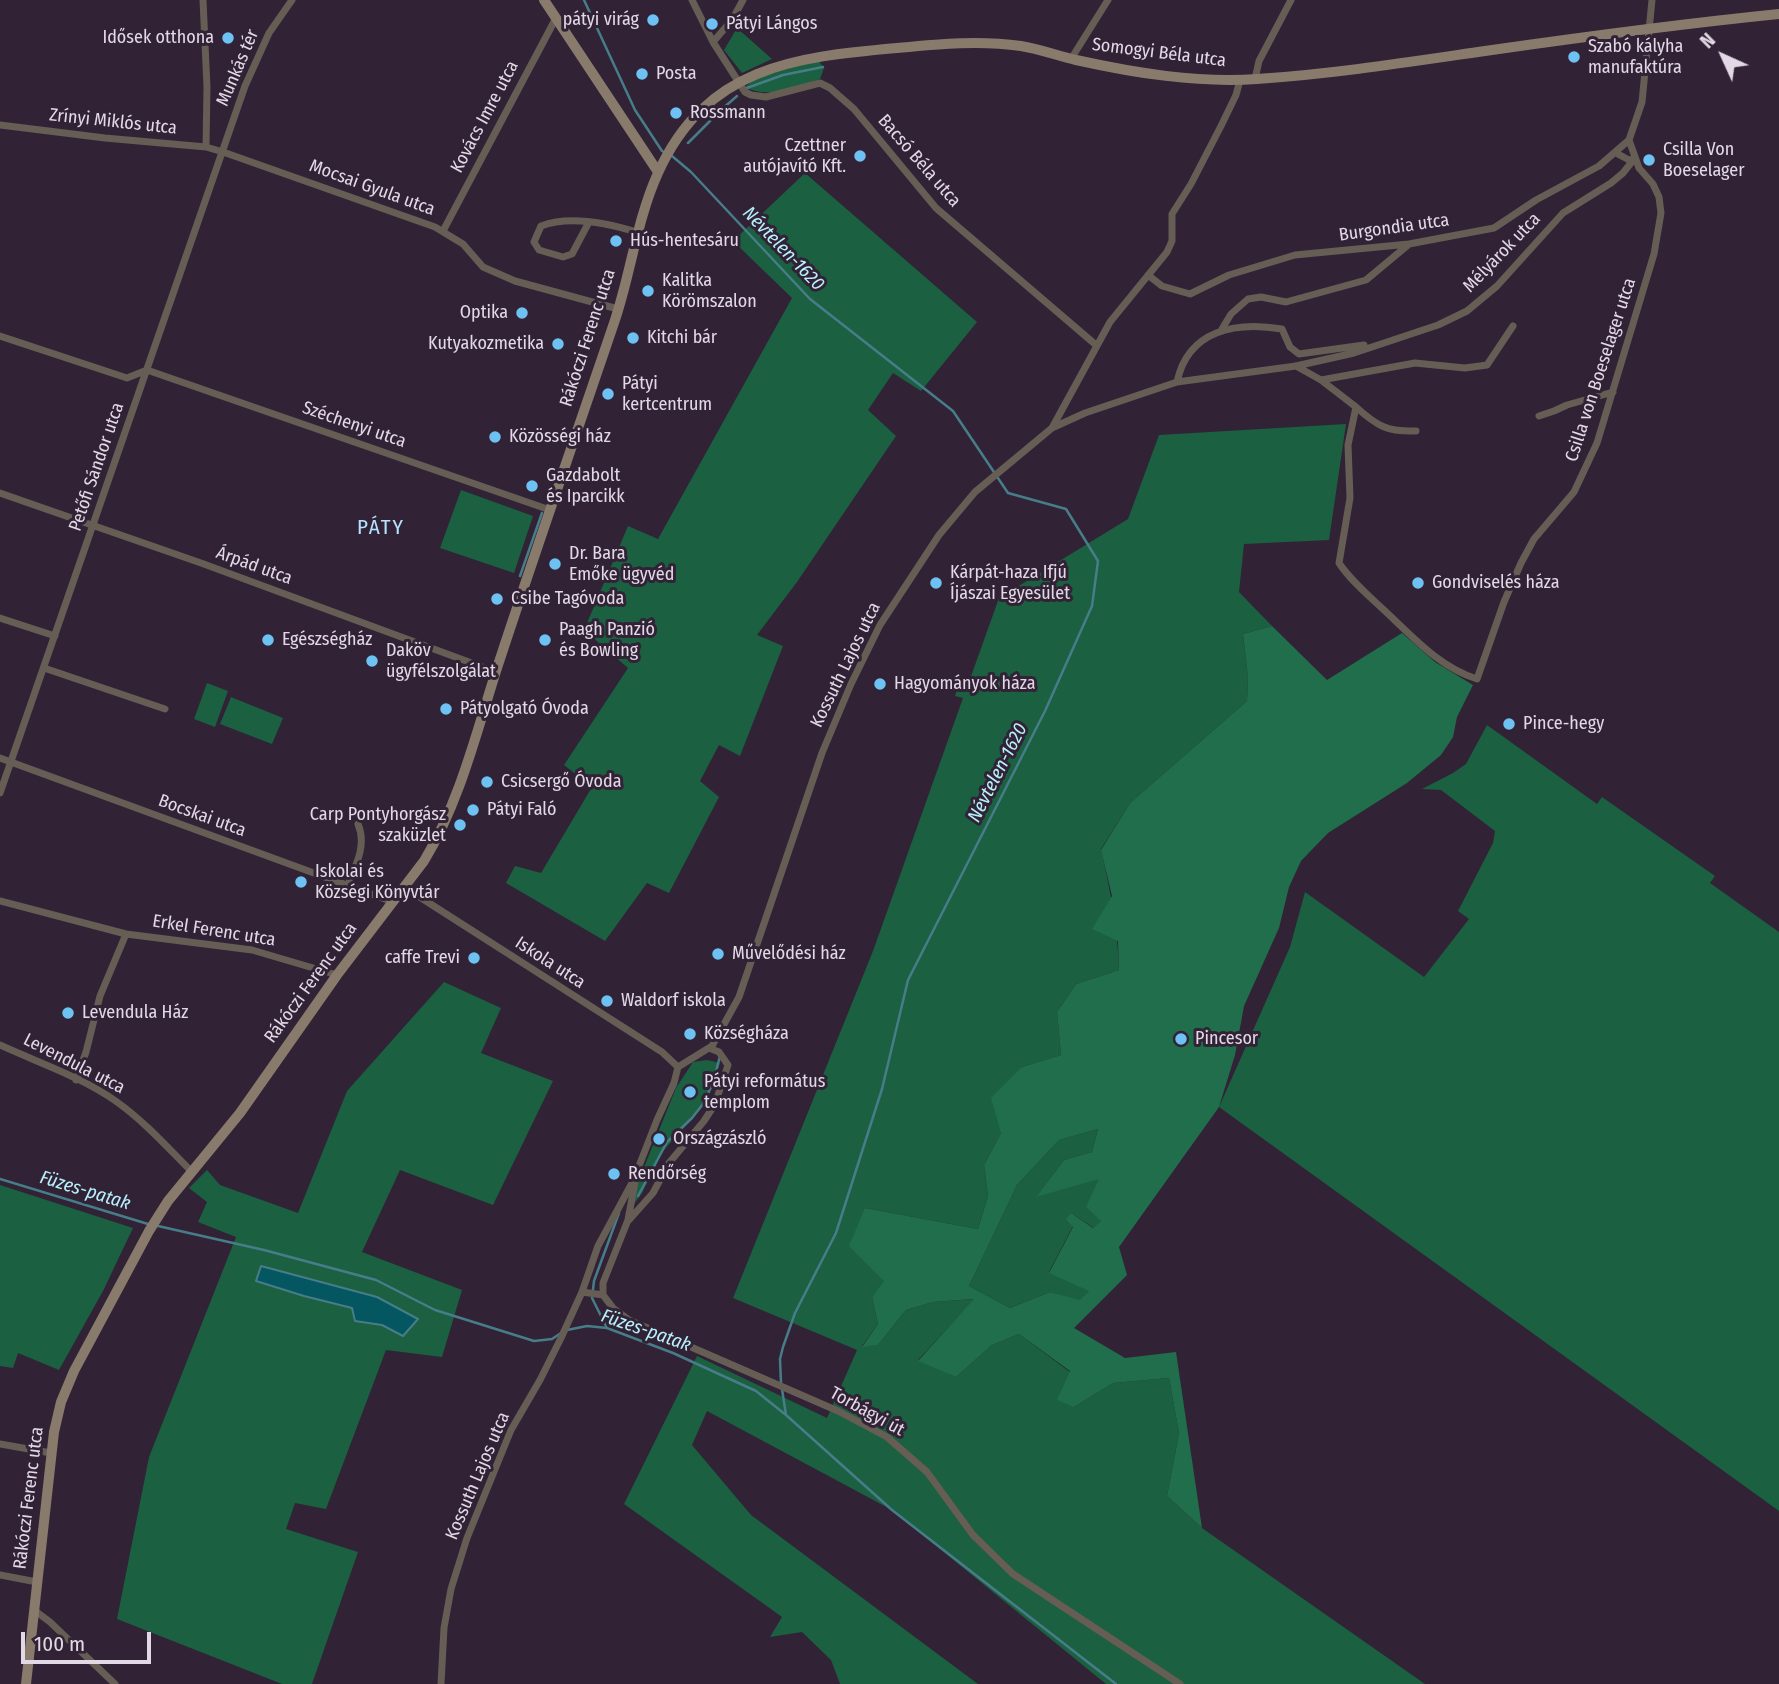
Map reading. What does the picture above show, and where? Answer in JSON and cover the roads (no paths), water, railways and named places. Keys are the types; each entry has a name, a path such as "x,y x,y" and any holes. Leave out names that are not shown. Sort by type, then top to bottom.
{"main road":[{"path":"544,0 661,168"},
{"name":"Somogyi Béla utca","path":"683,132 701,111 739,81 786,62 818,55 974,41 1020,46 1071,59 1160,75 1240,80 1342,71 1648,28 1779,14"},
{"name":"Rákóczi Ferenc utca","path":"26,1684 51,1453 66,1386 149,1231 168,1201 240,1112 429,852 446,820 618,309 661,168 683,132"}],"street":[{"path":"203,0 207,87 206,147"},
{"name":"Munkás tér","path":"223,152 245,86 264,44 292,0"},
{"path":"692,0 713,42 739,81"},
{"path":"713,42 732,20 743,0"},
{"path":"1071,59 1108,0"},
{"path":"1255,79 1261,57 1291,0"},
{"path":"1616,153 1629,160 1634,159 1629,140 1642,102 1652,0"},
{"name":"Kovács Imre utca","path":"443,231 556,18"},
{"path":"1096,345 1110,322 1167,252 1172,242 1172,214 1221,126 1240,80"},
{"name":"Bacsó Béla utca","path":"739,81 745,92 759,96 820,83 830,88 854,109 936,208 1096,345"},
{"name":"Zrínyi Miklós utca","path":"0,125 206,147 223,152"},
{"name":"Burgondia utca","path":"1148,275 1161,286 1190,294 1229,275 1295,255 1409,244 1494,228 1536,200 1599,166 1629,140"},
{"name":"Mocsai Gyula utca","path":"223,152 435,227 463,244 482,267 515,281 618,309"},
{"name":"Petőfi Sándor utca","path":"0,793 223,152"},
{"name":"Csilla von Boeselager utca","path":"1356,407 1348,445 1350,498 1339,563 1362,589 1426,650 1461,674 1477,679 1521,563 1534,539 1563,508 1584,475 1613,392 1659,232 1661,213 1659,197 1634,159"},
{"name":"Mélyárok utca","path":"1052,428 1084,413 1177,382 1296,366 1354,352 1438,325 1467,311 1497,286 1563,213 1611,183 1634,159"},
{"path":"589,222 568,257 539,250 534,242 541,226 549,223 589,222 608,223 639,233"},
{"path":"1222,329 1231,314 1248,299 1261,297 1286,302 1366,280 1409,244"},
{"path":"1177,382 1182,362 1187,356 1208,337 1222,329 1252,325 1282,329 1290,347 1299,354 1340,350 1385,341"},
{"path":"1321,380 1415,363 1465,369 1486,365 1513,326"},
{"path":"0,336 127,378 147,370"},
{"name":"Kossuth Lajos utca","path":"441,1684 444,1628 451,1589 467,1538 510,1430 561,1338 582,1292 598,1246 635,1178 678,1067 709,1048 725,1025 739,997 822,753 880,625 903,586 975,492 1052,428 1096,345"},
{"path":"1296,366 1321,380 1375,425 1391,430 1416,431"},
{"name":"Széchenyi utca","path":"147,370 550,510"},
{"path":"1539,416 1567,404 1613,392"},
{"name":"Árpád utca","path":"0,493 496,672"},
{"path":"0,618 55,636"},
{"path":"44,668 165,709"},
{"name":"Bocskai utca","path":"0,758 393,902"},
{"path":"348,884 360,854 362,833 358,824"},
{"name":"Iskola utca","path":"404,887 662,1052 678,1067"},
{"name":"Erkel Ferenc utca","path":"0,901 126,933 252,950 337,975"},
{"name":"Erkel Ferenc utca","path":"76,1080 100,996 126,933"},
{"name":"Levendula utca","path":"0,1045 107,1096 136,1116 192,1172"},
{"name":"Kossuth Lajos utca","path":"628,1220 653,1193 668,1163 715,1104 728,1065 722,1054 709,1048"},
{"name":"Kossuth Lajos utca","path":"603,1295 603,1283 628,1220 635,1178"},
{"path":"582,1292 603,1295"},
{"name":"Torbágyi út","path":"603,1295 612,1308 629,1320 871,1428 906,1451 940,1487 973,1535 1013,1574 1180,1684"},
{"path":"0,1444 51,1453"},
{"path":"0,1575 37,1582"},
{"path":"34,1611 50,1622 116,1684"}],"waterway":[{"name":"Névtelen-1620","path":"584,0 635,110 666,153"},
{"path":"747,88 783,75 823,67"},
{"path":"721,110 737,96"},
{"path":"688,143 716,115"},
{"name":"Névtelen-1620","path":"672,156 691,172 810,299 953,411 1008,493 1066,509 1098,561 1092,606 1045,711 908,980 882,1089 836,1233 795,1313 783,1347 780,1359 781,1383"},
{"path":"520,576 542,513"},
{"path":"638,1196 667,1142 703,1104 713,1083 720,1056"},
{"name":"Füzes-patak","path":"0,1179 148,1224"},
{"path":"607,1328 592,1298 594,1281 619,1213"},
{"name":"Füzes-patak","path":"158,1226 264,1250 376,1280 435,1310 534,1341 552,1339 561,1333"},
{"name":"Füzes-patak","path":"567,1330 587,1326 607,1328 673,1353 756,1391 892,1510 1116,1684"},
{"name":"Névtelen-1620","path":"782,1389 786,1415"}],"place":[{"name":"pátyi virág","path":"653,20"},
{"name":"Pátyi Lángos","path":"712,24"},
{"name":"Idősek otthona","path":"228,38"},
{"name":"Szabó kályha manufaktúra","path":"1574,57"},
{"name":"Posta","path":"642,74"},
{"name":"Rossmann","path":"676,113"},
{"name":"Czettner autójavító Kft.","path":"860,156"},
{"name":"Csilla Von Boeselager","path":"1649,160"},
{"name":"Hús-hentesáru","path":"616,241"},
{"name":"Kalitka Körömszalon","path":"648,291"},
{"name":"Optika","path":"522,313"},
{"name":"Kitchi bár","path":"633,338"},
{"name":"Kutyakozmetika","path":"558,344"},
{"name":"Pátyi kertcentrum","path":"608,394"},
{"name":"Közösségi ház","path":"495,437"},
{"name":"Gazdabolt és Iparcikk","path":"532,486"},
{"name":"Dr. Bara Emőke ügyvéd","path":"555,564"},
{"name":"Kárpát-haza Ifjú Íjászai Egyesület","path":"936,583"},
{"name":"Gondviselés háza","path":"1418,583"},
{"name":"Csibe Tagóvoda","path":"497,599"},
{"name":"Egészségház","path":"268,640"},
{"name":"Paagh Panzió és Bowling","path":"545,640"},
{"name":"Daköv ügyfélszolgálat","path":"372,661"},
{"name":"Hagyományok háza","path":"880,684"},
{"name":"Pátyolgató Óvoda","path":"446,709"},
{"name":"Pince-hegy","path":"1509,724"},
{"name":"Csicsergő Óvoda","path":"487,782"},
{"name":"Pátyi Faló","path":"473,810"},
{"name":"Carp Pontyhorgász szaküzlet","path":"460,825"},
{"name":"Iskolai és Községi Könyvtár","path":"301,882"},
{"name":"Művelődési ház","path":"718,954"},
{"name":"caffe Trevi","path":"474,958"},
{"name":"Waldorf iskola","path":"607,1001"},
{"name":"Levendula Ház","path":"68,1013"},
{"name":"Községháza","path":"690,1034"},
{"name":"Pincesor","path":"1181,1039"},
{"name":"Pátyi református templom","path":"690,1092"},
{"name":"Országzászló","path":"659,1139"},
{"name":"Rendőrség","path":"614,1174"}],"district":[{"name":"PÁTY","path":"381,528"}]}
